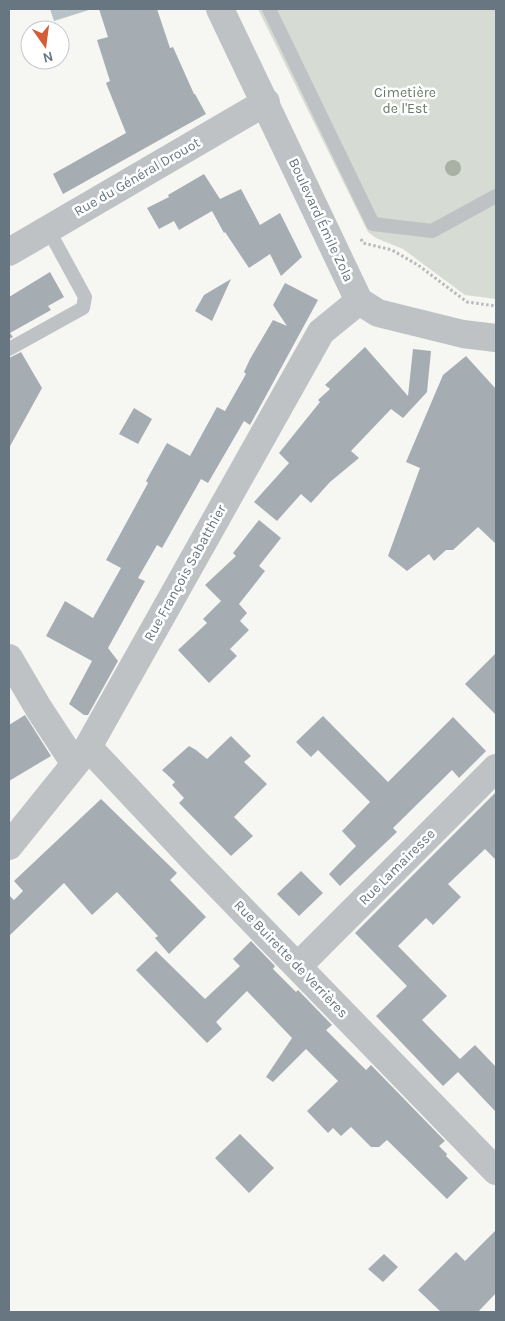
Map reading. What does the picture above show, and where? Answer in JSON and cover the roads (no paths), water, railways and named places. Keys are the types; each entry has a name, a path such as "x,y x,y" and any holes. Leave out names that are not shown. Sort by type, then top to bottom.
{"street":[{"name":"Boulevard Émile Zola","path":"220,9 266,102 359,301"},
{"name":"Rue du Général Drouot","path":"9,252 266,102"},
{"path":"359,301 378,313 464,334 496,338"},
{"name":"Rue François Sabatthier","path":"9,846 82,755 321,332 359,301"},
{"name":"Rue Buirette de Verrières","path":"9,658 39,709 82,755 194,860 496,1171"},
{"name":"Rue Lamairesse","path":"298,966 496,768"}],"lane":[{"path":"269,9 373,224 432,231 496,196"},
{"path":"9,349 83,308 85,298 48,229"}],"park label":[{"name":"Cimetière de l'Est","path":"405,100"}]}
